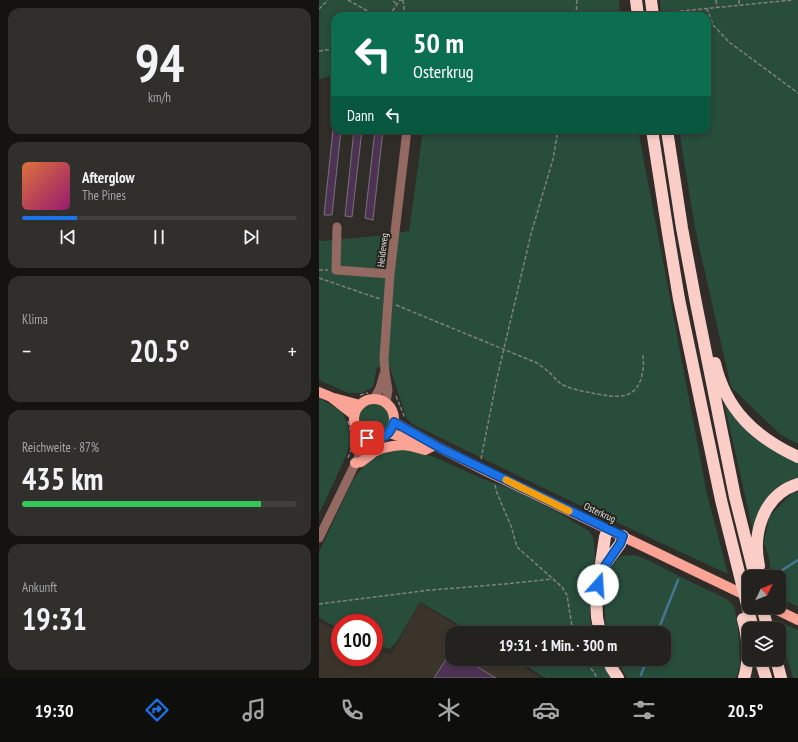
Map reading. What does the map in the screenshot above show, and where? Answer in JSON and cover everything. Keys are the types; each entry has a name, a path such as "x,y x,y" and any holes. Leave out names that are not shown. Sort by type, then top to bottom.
{"highway":[{"path":"651,1 657,12"},
{"path":"653,134 679,299 721,500 742,578"},
{"path":"668,134 682,228 698,311 735,497 753,570"},
{"path":"698,311 706,322 720,378 732,405 754,430 767,440 798,457"},
{"path":"761,570 757,552 758,533 763,516 769,504 778,495 787,488 798,484"},
{"path":"599,626 596,597 605,537 608,529"},
{"path":"600,573 620,544 623,536"},
{"path":"742,599 739,604 747,641 746,670 744,678"},
{"path":"611,666 618,678"},
{"path":"762,666 766,678"},
{"path":"777,666 781,678"}],"main road":[{"path":"319,392 331,398 350,416 354,421 357,437 379,439 389,433 392,428 394,422 391,408 386,402 378,399 372,394 367,400 331,398"},
{"path":"350,416 356,410 359,400"},
{"name":"Osterkrug","path":"394,422 437,448 706,576 742,591"},
{"name":"Osterkrug","path":"389,433 437,448"},
{"path":"354,459 361,462 374,452 383,448 403,446 410,446 425,450 437,448"},
{"path":"782,614 796,619"}],"street":[{"name":"Heideweg","path":"386,402 388,390 384,358 390,274 407,134"},
{"path":"337,227 336,270 390,274"},
{"name":"Heideweg","path":"372,394 380,388 385,372"},
{"path":"319,538 354,459 357,437"},
{"path":"354,459 373,439"}],"path":[{"path":"319,9 328,0"},
{"path":"348,0 369,12"},
{"path":"392,12 400,0 403,0 404,12"},
{"path":"576,12 577,0"},
{"path":"716,0 717,7"},
{"path":"739,0 739,5"},
{"path":"674,12 792,0"},
{"path":"393,1 397,4"},
{"path":"707,8 708,12"},
{"path":"711,19 713,25 729,42 798,93"},
{"path":"319,51 331,50"},
{"path":"481,460 497,378 531,234 553,159 557,134"},
{"path":"319,278 388,302 537,363 561,383 571,388 611,396 625,396 633,393 640,382 643,369 643,354"},
{"path":"359,400 368,393 372,394"},
{"path":"350,416 357,437"},
{"path":"353,445 354,459"},
{"path":"495,484 497,493 511,526 517,547 562,587 567,595 572,626"},
{"path":"319,604 431,590 553,579"},
{"path":"589,666 597,678"}],"shaded area":[{"path":"420,603 457,626 445,626 445,666 521,666 541,678 319,678 319,622 331,628 331,666 383,666 383,651 391,655"}],"green space":[{"path":"319,0 619,0 620,12 331,12 331,76 319,79"},
{"path":"660,0 798,0 798,444 781,435 731,387 695,228 680,134 711,134 711,12 661,12"},
{"path":"422,134 639,134 707,494 728,574 560,496 412,424 407,419 390,367 377,367 373,387 362,393 348,393 319,380 319,240 323,241 385,235 409,231"},
{"path":"319,398 342,411 351,440 346,456 319,514"},
{"path":"723,398 798,461 798,479 753,531"},
{"path":"371,403 377,403 387,410 390,419 389,425 383,432 377,435 371,435 361,428 358,422 358,416 365,406"},
{"path":"393,450 414,451 434,457 483,479 517,491 589,531 593,537 595,558 590,590 590,619 592,626 461,626 420,602 396,643 389,649 383,647 383,614 331,614 331,624 319,618 319,552 351,484 358,473 377,456"},
{"path":"798,492 798,607 786,601 786,570 771,570 764,543 769,517 792,493"},
{"path":"635,555 650,561 727,599 734,606 738,625 740,665 736,678 628,678 626,676 620,666 671,666 671,626 606,626 606,584 612,567 621,556"},
{"path":"786,625 798,630 798,678 793,678 786,653"},
{"path":"527,666 604,666 610,678 545,678"}],"building":[{"path":"333,134 341,134 332,215 324,215"},
{"path":"354,134 362,134 352,217 345,216"},
{"path":"375,134 383,134 373,220 365,218"},
{"path":"445,661 445,666 476,666 496,678 434,678"}],"waterway":[{"path":"782,570 798,560"},
{"path":"660,626 678,580"},
{"path":"641,675 644,666"}],"slow traffic":[{"path":"506,480 569,511"}],"route":[{"path":"367,438 379,439 389,433 394,422 442,449 488,472 623,536 620,544 600,573 598,585"}]}
